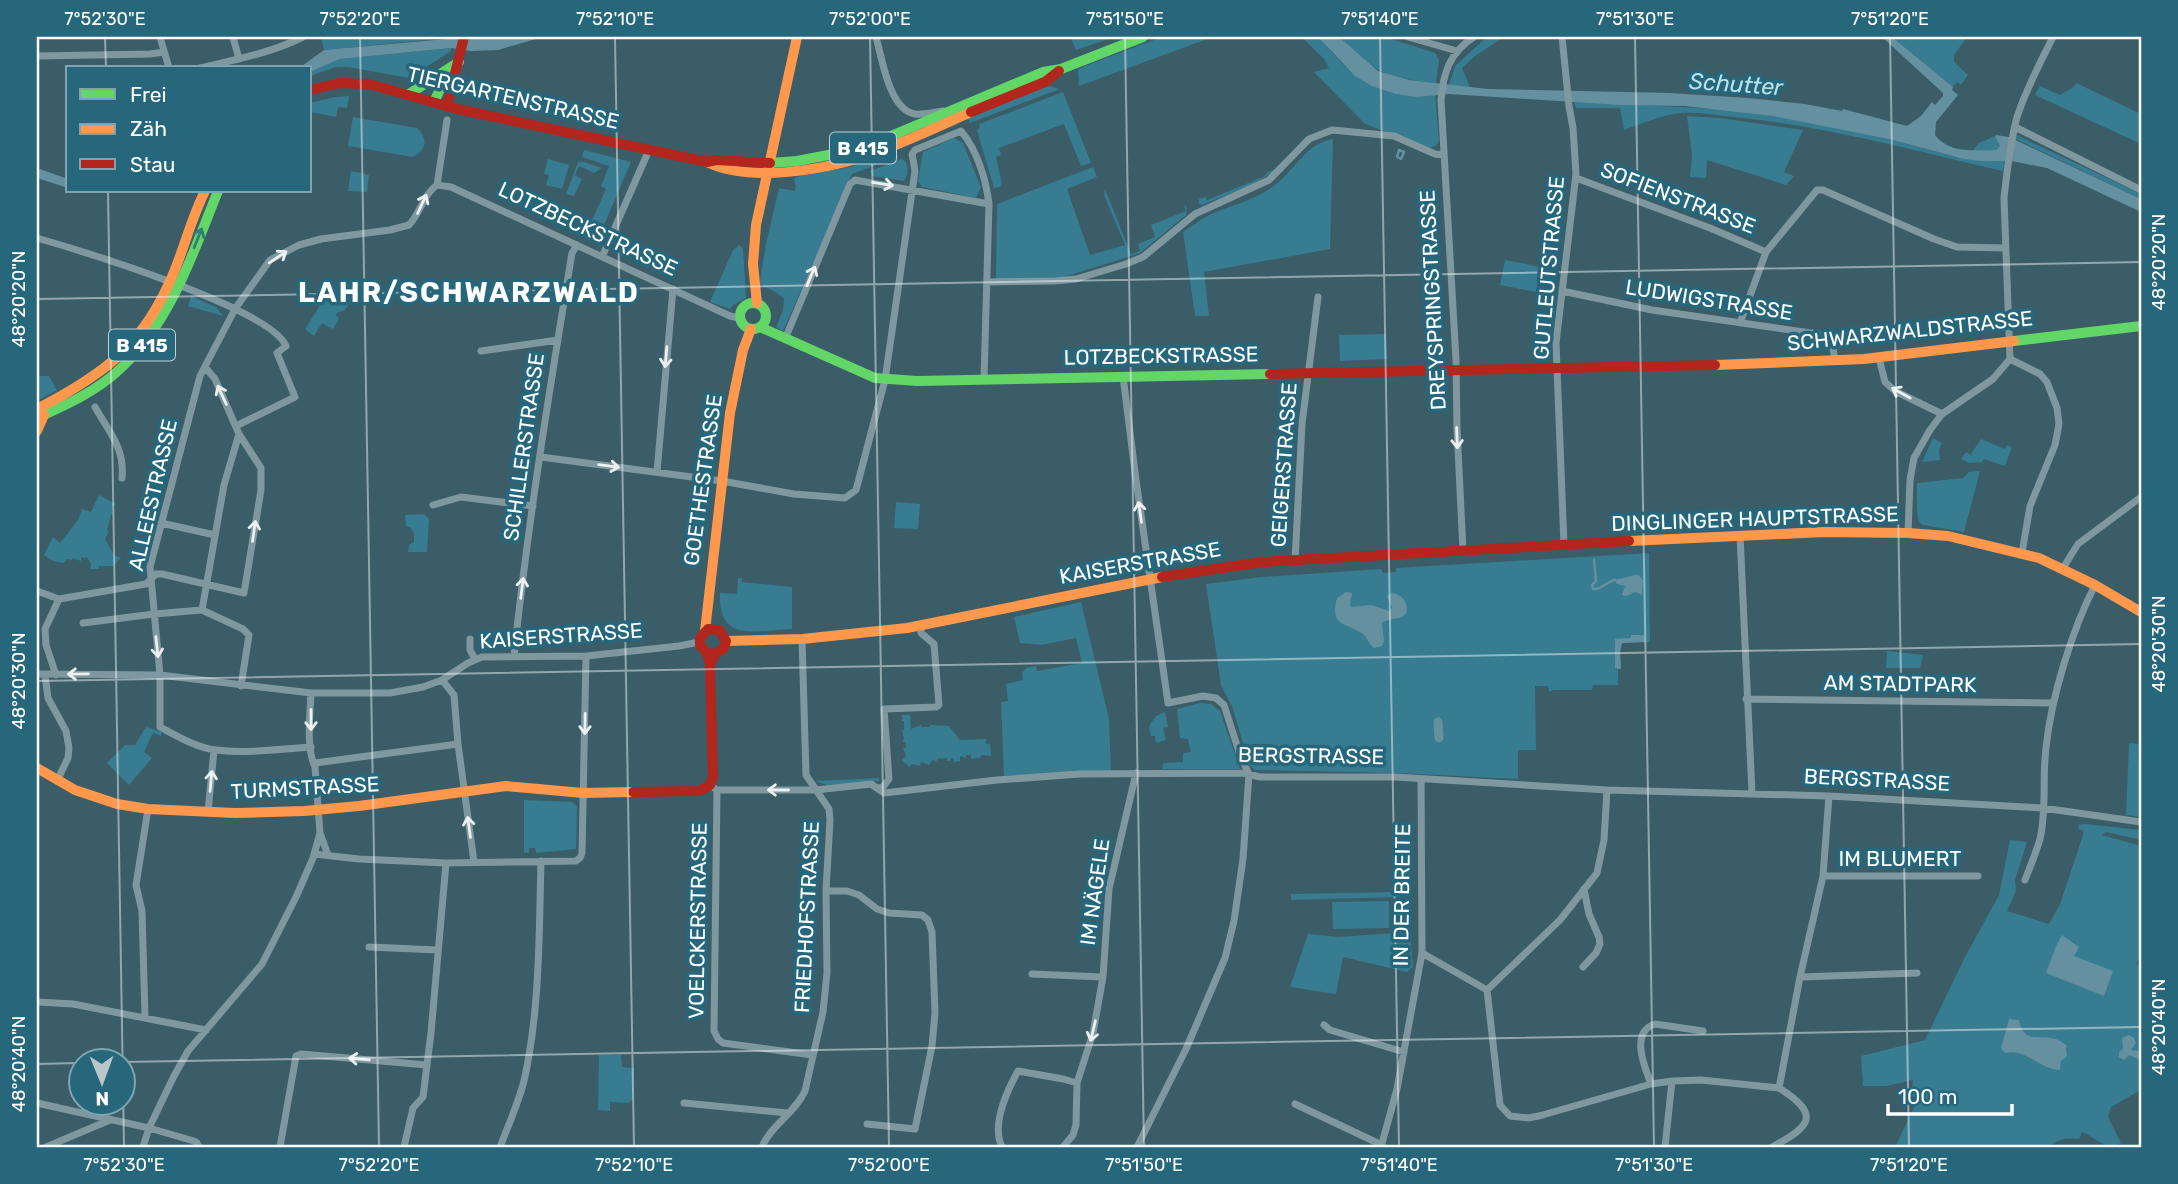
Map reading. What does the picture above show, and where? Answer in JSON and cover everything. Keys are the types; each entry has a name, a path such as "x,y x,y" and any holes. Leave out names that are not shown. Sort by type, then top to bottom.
{"street":[{"path":"160,37 168,66"},
{"path":"233,37 239,59"},
{"path":"209,66 239,59 303,37"},
{"path":"447,106 464,37"},
{"path":"750,322 755,231 797,37"},
{"path":"876,37 898,104 914,114 950,110"},
{"name":"B 415","path":"768,167 860,149 1043,72 1061,69 1143,37"},
{"path":"1408,37 1457,51"},
{"name":"DREYSPRINGSTRASSE","path":"1463,551 1441,100 1445,71 1457,51 1474,37"},
{"name":"GUTLEUTSTRASSE","path":"1562,37 1576,178 1556,343 1564,545"},
{"path":"1908,533 1910,480 1914,458 1930,430 1942,414 1993,379 2010,359 2004,198 2014,131 2029,86 2053,37"},
{"path":"37,56 164,52"},
{"path":"409,94 460,57"},
{"path":"434,102 460,57"},
{"name":"B 415","path":"768,167 792,171 827,166 868,155 1045,82 1061,69"},
{"name":"TIERGARTENSTRASSE","path":"312,90 340,83 369,84 447,106 649,150 707,162 716,160 768,167"},
{"path":"437,185 447,120"},
{"path":"987,282 1076,279 1143,257 1195,214 1269,180 1309,139 1332,130 1394,136 1435,154 1444,155"},
{"path":"541,457 722,481 794,494 845,498 856,490 885,380 915,171 912,155 915,150 961,131 971,143 987,187 989,204 984,379"},
{"path":"2014,131 2141,190"},
{"path":"602,257 649,150"},
{"name":"SOFIENSTRASSE","path":"1576,178 1766,252"},
{"path":"781,336 850,184 855,180 989,204"},
{"name":"ALLEESTRASSE","path":"214,750 188,741 160,726 160,675 150,580 150,567 200,376 235,309 271,260 299,245 321,239 409,225 428,192 437,185"},
{"name":"LOTZBECKSTRASSE","path":"437,185 451,187 852,370 885,380 1556,367"},
{"name":"SOFIENSTRASSE","path":"1740,323 1766,252 1817,190 1823,190 1957,247 2006,248"},
{"name":"B 415","path":"174,284 195,212 205,192"},
{"name":"B 415","path":"39,414 91,391 122,368 149,337 218,192"},
{"path":"37,238 174,284 235,309 259,320 283,339 286,346 277,353 295,397 238,430 224,485 202,610"},
{"name":"SCHILLERSTRASSE","path":"514,656 558,340 572,253 578,245"},
{"path":"657,472 673,289"},
{"name":"LUDWIGSTRASSE","path":"1562,291 1652,310 1818,334 1833,348 1836,361"},
{"name":"GEIGERSTRASSE","path":"1295,561 1302,424 1318,297"},
{"path":"750,322 763,308 753,303"},
{"name":"GOETHESTRASSE","path":"726,641 722,633 710,630 708,586 730,413 750,322"},
{"name":"SCHWARZWALDSTRASSE","path":"1556,367 1879,358 2141,326"},
{"path":"481,351 558,340"},
{"path":"1879,358 1885,383 1895,391 1942,414"},
{"path":"2010,359 2040,374 2047,382 2057,408 2059,424 2055,445 2030,506 2022,553"},
{"path":"37,591 59,599 146,584 156,574 162,574 244,593 261,490 261,468 238,430 215,379 205,367"},
{"path":"1123,376 1168,703 1203,696 1216,698 1224,705 1249,774 1243,859 1234,921 1225,958 1186,1049 1137,1147"},
{"path":"95,407 117,442 122,457 122,478"},
{"path":"37,431 39,414"},
{"path":"433,505 461,497 533,506"},
{"path":"2063,568 2078,544 2141,497"},
{"path":"161,523 215,535"},
{"name":"DINGLINGER HAUPTSTRASSE","path":"1564,545 1824,532 1948,536 2022,553 2063,568 2141,612"},
{"path":"1740,535 1752,793"},
{"name":"KAISERSTRASSE","path":"726,641 802,639 884,631 1149,579 1248,564 1564,545"},
{"path":"2025,880 2040,838 2045,748 2053,703 2068,654 2095,585"},
{"path":"56,675 46,645 45,629 59,599"},
{"path":"83,623 202,610 243,629 249,635 241,686"},
{"path":"879,788 889,779 884,709 939,705 934,644 922,633 921,625"},
{"path":"710,630 699,642 702,649 711,654"},
{"path":"470,639 470,650 475,659"},
{"name":"FRIEDHOFSTRASSE","path":"762,1147 766,1138 801,1100 805,1091 823,1012 827,974 826,891 830,809 806,775 802,639"},
{"path":"711,654 724,648 726,641"},
{"name":"KAISERSTRASSE","path":"41,674 160,675 309,693 390,694 442,680 475,659 486,656 586,656 699,642"},
{"path":"711,654 713,788"},
{"path":"314,854 446,863 576,861 582,853 586,656"},
{"path":"41,674 48,698 66,731 69,748 68,758 57,781"},
{"path":"442,680 454,695 474,862"},
{"path":"309,693 312,760 315,763 320,833 328,855"},
{"name":"AM STADTPARK","path":"1746,699 2053,703"},
{"path":"315,763 458,744"},
{"path":"208,812 214,750 311,747"},
{"name":"TURMSTRASSE","path":"37,768 57,781 117,804 148,809 208,812 319,810 409,801 506,786 583,793"},
{"name":"BERGSTRASSE","path":"583,793 700,791 713,788 816,790 871,784 884,793 997,780 1136,773 1249,774 1260,777 1348,776 1607,789 1829,796 2043,808 2141,822"},
{"name":"IM NÄGELE","path":"1063,1147 1073,1135 1076,1125 1077,1083 1093,1032 1103,977 1109,889 1136,773"},
{"name":"IN DER BREITE","path":"1295,1104 1382,1146 1397,1090 1422,953 1421,779"},
{"name":"VOELCKERSTRASSE","path":"713,788 714,1031 723,1043 812,1055"},
{"path":"1487,990 1560,920 1597,873 1604,840 1607,789"},
{"name":"IM BLUMERT","path":"1779,1088 1823,876 1829,796"},
{"path":"145,1017 142,911 136,885 148,809"},
{"path":"143,1147 149,1128 188,1051 262,964 296,897 320,833"},
{"path":"499,1147 523,1083 530,1042 539,944 541,861"},
{"path":"404,1147 413,1108 423,1097 446,863"},
{"name":"IM BLUMERT","path":"1823,876 1978,876"},
{"path":"1583,967 1596,953 1600,944 1589,914 1584,889"},
{"path":"826,891 847,891 859,895 877,909 889,913 922,915 928,920 932,932 935,1013 932,1046 915,1129 867,1124"},
{"path":"369,947 438,950"},
{"path":"1422,953 1487,990"},
{"path":"1800,977 1917,973"},
{"name":"IM NÄGELE","path":"1032,974 1103,977"},
{"path":"1487,990 1500,1105 1510,1116 1539,1116 1651,1084 1672,1081 1700,1080 1779,1088 1796,1098 1805,1108 1806,1120 1795,1135 1772,1147"},
{"path":"37,1002 73,1004 206,1030"},
{"path":"1651,1084 1640,1044 1642,1033 1648,1026 1655,1024 1703,1031"},
{"path":"1324,1025 1330,1030 1404,1052"},
{"path":"280,1147 296,1056 301,1054 427,1065"},
{"path":"1002,1147 997,1135 999,1124 1006,1097 1018,1071 1077,1083"},
{"path":"1665,1147 1672,1081"},
{"path":"37,1103 149,1128 194,1141 199,1147"},
{"path":"684,1103 788,1113"},
{"path":"46,1147 110,1120"}],"shaded area":[{"path":"321,37 457,37 324,50"},
{"path":"543,37 498,50 471,51 451,48 340,59 312,71 312,66 302,66 324,50 457,38"},
{"path":"1070,37 1114,37 1076,50"},
{"path":"1162,37 1213,37 1079,86 1078,70"},
{"path":"1302,37 1318,37 1342,64 1368,83 1403,93 1435,94 1439,140 1437,145 1430,148 1365,124 1314,72 1329,68 1324,59"},
{"path":"1318,37 1339,37 1378,71 1409,80 1488,89 1670,93 1748,98 1842,111 1843,109 1907,126 1921,116 1932,102 1935,105 1943,93 1882,37 1892,37 1953,87 1952,90 1958,95 1936,122 1935,135 1941,141 1963,150 1996,150 2000,146 1996,135 2009,137 2141,199 2141,212 2047,168 2011,161 1964,159 1889,139 1773,116 1685,106 1620,105 1449,94 1416,97 1396,94 1372,86 1355,76"},
{"path":"1339,37 1385,37 1435,53 1439,60 1436,83 1405,79 1382,72 1362,59"},
{"path":"1487,37 1504,37 1462,68 1470,87 1449,85 1455,66"},
{"path":"1892,37 1967,37 1954,55 1954,62 1968,75 1961,85 1957,82 1953,87"},
{"path":"451,48 451,51 409,78 348,67 336,67 312,75 312,71 340,59"},
{"path":"2076,83 2141,114 2141,144 2035,95 2040,86 2060,95"},
{"path":"1044,85 1060,89 970,123 967,116"},
{"path":"1063,92 1091,163 1081,166 1064,124 999,148 1001,155 996,157 1002,184 994,188 977,130 979,124"},
{"path":"349,96 347,108 338,107 336,117 312,112 312,103"},
{"path":"1574,101 1751,112 1890,139 1960,157 2005,160 2003,171 1814,129 1698,113 1667,116 1624,130 1620,108 1576,108"},
{"path":"1687,116 1803,130 1784,172 1794,176 1786,185 1707,160 1706,178 1690,177 1692,155"},
{"path":"353,117 417,128 423,136 423,147 413,157 348,146"},
{"path":"2016,135 2141,194 2141,199 2016,139"},
{"path":"1995,136 2000,146 1996,150 1973,150 1979,143"},
{"path":"954,138 963,143 981,187 976,198 922,187 918,181 923,152"},
{"path":"1333,139 1330,249 1204,272 1209,316 1195,316 1183,232 1211,214 1268,190 1308,151"},
{"path":"584,150 631,162 601,232 589,227 606,189 601,186 609,166 582,157"},
{"path":"895,150 898,157 852,174 783,331 776,327 783,310 784,298 759,286 779,188 795,191 796,177 850,167"},
{"path":"548,159 569,165 562,189 546,185 549,175 544,174"},
{"path":"902,159 908,169 904,181 872,176 870,171"},
{"path":"578,162 602,168 594,173 579,166 575,175 582,179 574,196 566,194"},
{"path":"1093,167 1097,177 1067,189 1090,255 1125,245 1104,195 1105,189 1131,254 1140,251 1138,244 1155,237 1151,225 1186,211 1184,205 1187,207 1186,215 1140,253 1054,280 996,279 997,204"},
{"path":"37,168 66,178 66,187 37,178"},
{"path":"1275,169 1273,172 1247,187 1199,204 1199,199 1205,197 1207,200 1263,177"},
{"path":"351,171 369,175 367,192 348,191"},
{"path":"739,245 743,248 746,298 730,309 710,302 733,250"},
{"path":"1505,260 1541,267 1536,292 1500,285"},
{"path":"331,288 351,301 344,311 336,315 339,319 333,329 322,323 314,336 305,329"},
{"path":"191,296 216,307 223,316 188,306"},
{"path":"1386,334 1387,359 1340,361 1339,335"},
{"path":"37,376 49,376 57,390 37,401"},
{"path":"1933,438 1942,443 1939,450 1940,460 1922,462"},
{"path":"1981,439 2005,449 2007,445 2012,447 2005,466 1984,459 1982,462 1969,463 1961,459 1966,452 1975,457 1971,454"},
{"path":"1980,471 1964,532 1919,522 1917,483 1963,478 1969,472"},
{"path":"99,495 116,504 113,506 105,539 114,555 121,558 113,566 90,569 91,564 87,557 81,558 81,561 67,559 64,563 53,561 44,555 53,537 60,543 78,520 82,509 91,512"},
{"path":"896,502 920,504 918,529 894,528"},
{"path":"424,514 429,519 427,552 408,552 409,545 414,542 414,534 411,528 406,526 405,515"},
{"path":"1649,553 1650,642 1622,643 1618,685 1593,685 1592,690 1549,692 1548,686 1535,686 1536,750 1518,750 1518,779 1255,770 1249,764 1233,709 1221,685 1206,584 1262,577 1381,569 1383,573 1396,572 1396,568"},
{"path":"1639,575 1643,581 1642,595 1635,592 1622,595 1625,586 1617,584 1615,580"},
{"path":"738,578 742,578 742,582 792,587 792,629 753,631 732,627 725,620 721,609 720,593 737,594"},
{"path":"1346,592 1352,593 1351,607 1371,605 1390,611 1392,608 1387,596 1392,593 1404,600 1406,614 1382,623 1382,646 1374,648 1363,634 1337,619 1337,598"},
{"path":"1081,602 1109,719 1111,771 1004,776 1001,702 1008,701 1006,684 1023,680 1022,673 1026,668 1036,666 1037,671 1082,663 1076,638 1041,645 1020,643 1014,617"},
{"path":"1631,635 1644,635 1645,642 1622,643 1621,669 1615,668 1615,639 1631,638"},
{"path":"1887,651 1923,655 1920,668 1886,668"},
{"path":"1200,703 1211,704 1220,711 1240,769 1162,769 1163,763 1183,762 1183,753 1191,752 1188,739 1180,738 1177,709"},
{"path":"1165,712 1168,727 1163,728 1166,740 1156,743 1149,726 1156,716"},
{"path":"902,715 910,715 911,729 921,725 949,726 960,740 986,739 986,744 990,744 991,756 982,755 971,759 971,755 966,755 966,758 960,756 960,761 954,762 953,758 950,761 947,761 947,758 937,759 932,760 929,765 921,762 920,766 912,764 909,767 902,760 906,756 903,748 906,748 906,742 902,742"},
{"path":"146,727 162,732 161,736 153,733 144,752 152,758 129,785 107,763 125,745 135,745"},
{"path":"2129,743 2141,744 2141,817 2126,815"},
{"path":"879,778 879,781 827,785 815,781"},
{"path":"524,800 572,802 577,806 576,849 536,853 535,848 529,848 529,853 524,853"},
{"path":"2079,825 2141,830 2141,840 2106,832 2102,835 2141,846 2141,955 2136,964 2141,966 2141,1090 2111,1107 2108,1117 2121,1143 2116,1146 2106,1145 2082,1132 2079,1139 2063,1139 2049,1147 1895,1147 1918,1099 1911,1095 1913,1080 1886,1086 1863,1086 1861,1056 1925,1040 1999,895 2010,840 2027,842 2015,880 2016,891 2007,911 2049,924 2060,904 2082,838 2084,831 2078,829"},
{"path":"1400,892 1400,897 1291,900 1291,894"},
{"path":"1389,901 1389,928 1333,929 1332,902"},
{"path":"1410,932 1413,967 1407,972 1343,957 1336,994 1290,987 1308,934 1338,937"},
{"path":"2062,935 2079,947 2074,956 2113,971 2104,996 2046,973"},
{"path":"2009,1019 2019,1020 2027,1035 2056,1039 2067,1046 2067,1056 2061,1061 2060,1070 2052,1069 2020,1053 2005,1053 2001,1048"},
{"path":"2129,1035 2136,1043 2131,1050 2140,1051 2138,1059 2129,1055 2124,1060 2119,1057 2119,1052 2123,1049 2122,1038"},
{"path":"599,1055 621,1055 622,1067 634,1068 633,1100 628,1103 610,1102 610,1111 598,1110"}],"waterway":[{"path":"1399,150 1404,152 1401,159 1397,157 1399,150"},
{"path":"1594,560 1596,581 1592,585 1593,589 1615,580"},
{"path":"1438,722 1439,738"}],"traffic: fast":[{"path":"770,163 797,161 860,149 1043,72 1061,69 1143,37"},
{"path":"409,94 459,62"},
{"path":"434,102 453,70"},
{"path":"37,418 91,391 120,369 138,350 179,286 218,192"},
{"path":"753,303 762,307 766,316 762,325 753,329 744,325 740,316 744,307 753,303"},
{"path":"2014,341 2141,326"},
{"path":"760,327 875,378 917,381 1270,374"}],"traffic: slow":[{"path":"757,303 753,264 756,225 797,37"},
{"path":"707,162 744,172 808,170 879,151 971,112"},
{"path":"37,409 102,370 120,355 150,319 174,272 205,192"},
{"path":"705,631 730,413 743,350 751,329"},
{"path":"1715,365 1864,359 2014,341"},
{"path":"37,431 44,415"},
{"path":"1629,541 1824,532 1948,536 2039,558 2095,585 2141,612"},
{"path":"726,641 802,639 907,628 1162,577"},
{"path":"37,768 75,790 117,804 148,809 235,813 359,806 506,786 583,793 633,792"}],"traffic: jam":[{"path":"447,106 464,37"},
{"path":"971,112 1045,82 1059,71"},
{"path":"312,90 340,83 369,84 457,109 707,162 716,160 770,163"},
{"path":"1270,374 1715,365"},
{"path":"1162,577 1262,562 1629,541"},
{"path":"710,665 715,654 724,648 726,641 719,630 708,629 700,638 700,645 707,653 715,654"},
{"path":"633,792 700,791 710,785 713,777 710,665 707,653"}],"district":[{"name":"LAHR/SCHWARZWALD","path":"469,292"}],"water label":[{"name":"Schutter","path":"1736,84"}]}
